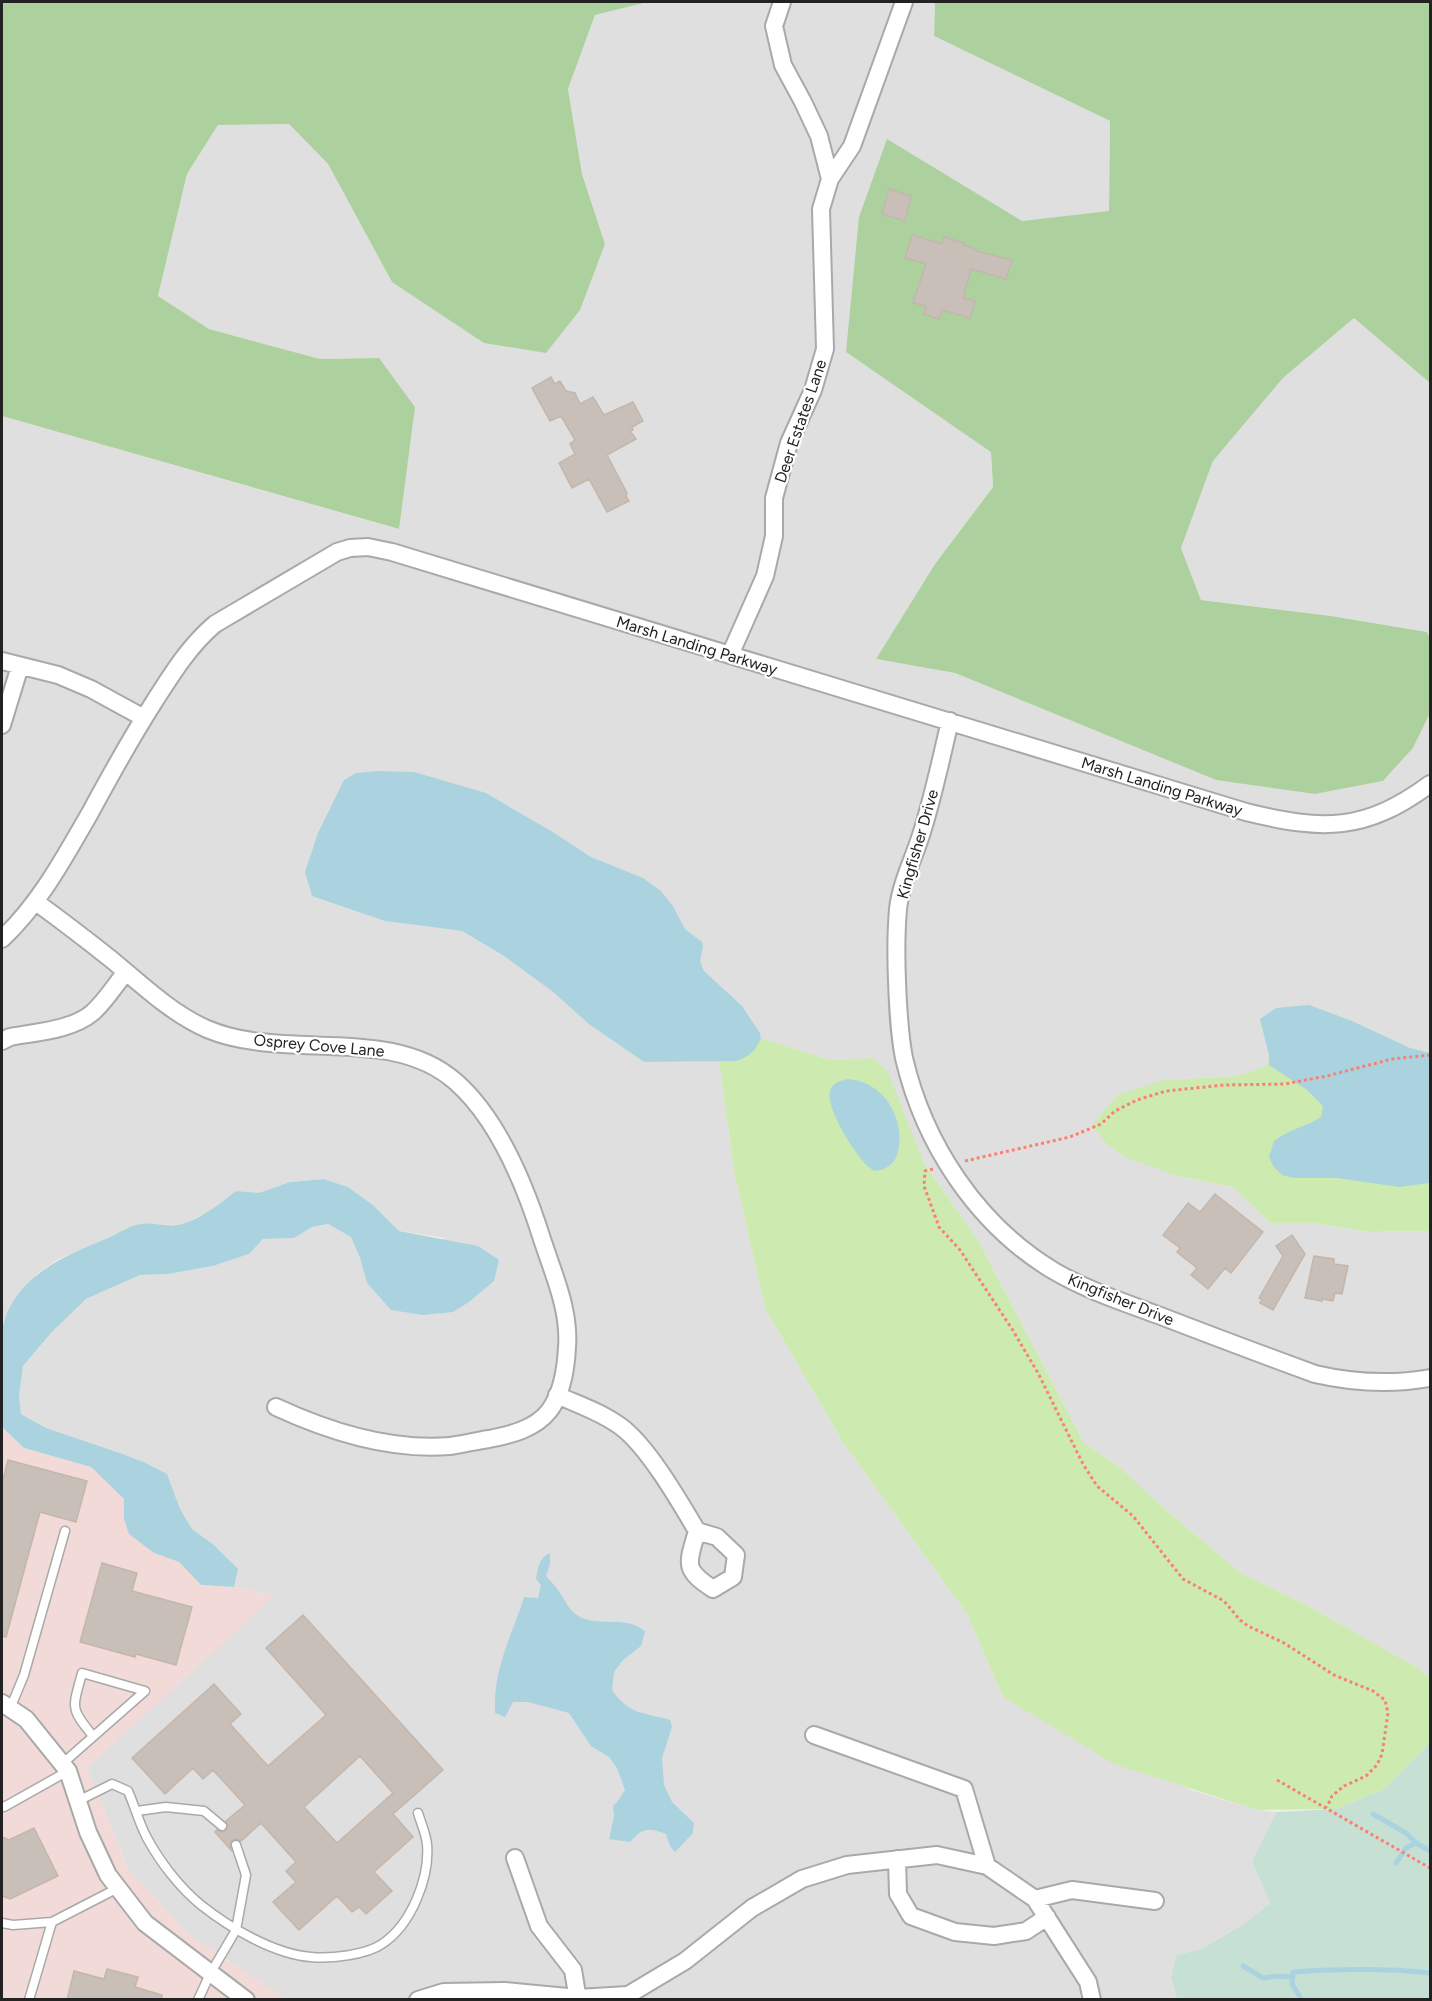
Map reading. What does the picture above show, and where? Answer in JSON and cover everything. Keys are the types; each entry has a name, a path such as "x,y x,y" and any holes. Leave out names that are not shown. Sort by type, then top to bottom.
{"street":[{"path":"782,2 774,27 783,65 819,136 830,179"},
{"name":"Deer Estates Lane","path":"730,655 765,576 774,536 774,498 789,442 813,390 825,349 821,209 830,179 852,146 904,2"},
{"name":"Marsh Landing Parkway","path":"144,718 176,667 200,636 215,624 325,558 350,548 368,547 392,552 1246,812 1279,820 1313,825 1339,825 1364,820 1388,810 1431,784"},
{"path":"2,661 58,675 91,689 144,718 56,874 36,902 2,939"},
{"path":"2,725 20,666"},
{"name":"Kingfisher Drive","path":"950,721 921,834 898,909 896,956 898,1018 904,1057 925,1121 948,1165 968,1194 993,1223 1022,1249 1054,1271 1091,1290 1315,1374 1345,1381 1375,1383 1408,1382 1431,1378"},
{"name":"Osprey Cove Lane","path":"36,902 172,1010 206,1028 224,1035 259,1042 389,1050 427,1063 453,1079 471,1096 487,1116 518,1175 537,1222 563,1306 567,1329 567,1349 562,1381 549,1411 538,1422 503,1437 450,1446 417,1446 381,1442 340,1433 307,1422 276,1407"},
{"path":"2,1041 10,1037 69,1025 82,1020 93,1012 126,972"},
{"path":"557,1395 605,1416 638,1442 683,1506 697,1531"},
{"path":"6,1706 26,1719 65,1767 88,1832 108,1875 145,1923 246,2000"},
{"path":"814,1735 964,1789 987,1866"},
{"path":"418,2000 444,1992 505,1990 578,1999 628,1995 685,1961 752,1908 802,1880 847,1865 937,1855 987,1866 1035,1899 1088,1982 1092,2000"},
{"path":"515,1858 539,1926 573,1970 578,1999"},
{"path":"897,1859 898,1894 911,1916 955,1932 994,1936 1026,1931 1047,1917"},
{"path":"1035,1899 1072,1890 1155,1901"}],"lane":[{"path":"6,1706 24,1675 65,1531"},
{"path":"2,1806 4,1807 65,1767 93,1736 145,1690 82,1673 74,1706 79,1719 93,1736"},
{"path":"78,1801 112,1784 128,1791 147,1838 171,1875 200,1904 236,1930 272,1947 311,1958 350,1955 382,1945 408,1919 424,1880 427,1844 418,1814"},
{"path":"137,1811 166,1807 204,1811 222,1826"},
{"path":"198,2000 210,1974 236,1930 246,1875 236,1845"},
{"path":"2,1923 13,1925 52,1922 118,1888"},
{"path":"29,2000 52,1922"}],"path":[{"path":"1326,1807 1332,1796 1344,1786 1366,1776 1377,1765 1382,1754 1388,1713 1385,1700 1373,1691 1334,1675 1284,1643 1248,1626 1224,1601 1184,1578 1133,1516 1097,1486 1077,1453 1038,1373 1012,1329 960,1250 939,1227 924,1185 925,1171 1070,1137 1101,1124 1115,1111 1137,1100 1166,1090 1224,1085 1285,1084 1392,1059 1431,1055"},
{"path":"1277,1780 1431,1868"}],"shaded area":[{"path":"648,2 935,2 934,36 1110,121 1109,212 1022,221 887,140 846,352 991,451 993,487 935,564 876,659 955,673 1216,780 1315,794 1383,781 1413,748 1430,713 1430,1053 1410,1048 1352,1021 1268,1048 1269,1065 1238,1076 1164,1080 1178,1176 1233,1187 1270,1223 1312,1223 1371,1232 1430,1231 1430,1679 1418,1668 1314,1609 1241,1573 1160,1505 1120,1467 1084,1443 979,1242 924,1163 906,1120 873,1058 831,1060 761,1038 760,1033 704,971 700,961 698,939 685,929 673,906 616,868 591,857 556,834 385,921 462,931 504,956 553,992 590,1025 644,1062 719,1061 734,1171 765,1308 842,1441 967,1614 1003,1697 1191,1790 1257,1810 1276,1812 1252,1861 1270,1903 1244,1924 1201,1949 1176,1955 1171,1978 1177,1999 286,1999 187,1933 128,1868 87,1768 274,1595 234,1587 237,1569 214,1545 192,1529 180,1509 166,1474 144,1462 46,1428 21,1414 19,1397 23,1366 51,1333 86,1299 140,1275 168,1274 213,1266 249,1254 263,1239 294,1238 312,1227 328,1224 351,1237 367,1283 445,1238 399,1231 373,1205 348,1187 324,1179 290,1182 259,1194 236,1191 208,1212 181,1225 140,1224 57,1260 37,1274 4,1319 2,1329 2,416 398,529 379,358 320,359 209,329 158,296 187,174 218,125 289,124 328,164 392,282 605,244 582,174 568,89 595,15"},
{"path":"1354,318 1430,383 1430,639 1427,632 1331,616 1201,600 1181,548 1213,461 1283,378"},
{"path":"2,1427 24,1448 91,1467 124,1499 124,1519 154,1553 179,1562 201,1585 234,1587 275,1595 87,1768 128,1868 187,1933 286,1999 2,1999"}],"green space":[{"path":"2,2 648,2 595,15 568,89 582,174 605,244 580,310 546,353 484,343 392,282 328,164 289,124 218,125 187,174 158,296 209,329 320,359 379,358 415,407 399,529 2,416"},
{"path":"935,2 1430,2 1430,383 1354,318 1283,378 1213,461 1181,548 1201,600 1331,616 1427,632 1430,639 1430,713 1413,748 1383,781 1315,794 1216,780 955,673 876,659 935,564 993,487 991,452 846,352 859,217 887,139 1022,221 1109,211 1110,121 934,36"},
{"path":"1309,1005 1352,1021 1410,1048 1430,1053 1430,1231 1371,1232 1312,1223 1270,1223 1233,1187 1178,1176 1127,1158 1108,1145 1092,1126 1117,1095 1164,1080 1238,1076 1268,1065 1269,1055 1260,1019 1276,1008"},
{"path":"761,1038 831,1060 873,1058 888,1072 924,1163 979,1242 1084,1443 1120,1467 1160,1505 1241,1573 1314,1609 1418,1668 1430,1679 1430,1742 1384,1789 1336,1809 1257,1810 1114,1764 1003,1697 967,1614 842,1441 765,1308 734,1171 719,1061 744,1057 754,1050"},
{"path":"1430,1742 1430,1999 1177,1999 1171,1978 1176,1955 1201,1949 1244,1924 1270,1903 1252,1861 1276,1812 1336,1809 1384,1789"}],"water":[{"path":"414,772 486,793 591,857 643,878 661,891 673,906 685,929 702,942 700,961 704,971 742,1006 760,1033 761,1038 755,1049 737,1061 644,1062 590,1025 553,992 504,956 462,931 385,921 312,896 305,872 318,833 344,780 356,773"},
{"path":"1309,1005 1352,1021 1410,1048 1430,1053 1430,1183 1399,1187 1337,1178 1294,1178 1282,1175 1273,1166 1269,1157 1274,1141 1321,1117 1323,1106 1307,1090 1269,1065 1269,1055 1260,1019 1276,1008"},
{"path":"847,1079 859,1081 879,1092 893,1111 899,1134 899,1149 894,1161 884,1169 873,1170 860,1157 844,1134 833,1110 830,1099 831,1088"},
{"path":"324,1179 348,1187 373,1205 399,1231 478,1246 499,1260 494,1281 453,1312 423,1315 391,1310 367,1283 351,1237 328,1224 312,1227 294,1238 263,1239 249,1254 213,1266 168,1274 140,1275 86,1299 51,1333 23,1366 19,1397 21,1414 46,1428 144,1462 167,1474 180,1509 192,1529 214,1545 238,1569 234,1587 201,1585 179,1562 154,1553 129,1534 124,1519 124,1499 91,1467 24,1448 2,1427 2,1329 17,1295 29,1282 74,1252 137,1225 172,1225 190,1221 211,1210 236,1191 259,1193 290,1182"},
{"path":"550,1553 550,1564 546,1576 574,1613 590,1620 623,1622 638,1626 645,1631 641,1646 623,1660 614,1672 612,1690 624,1704 631,1708 644,1714 670,1720 672,1727 662,1758 664,1785 672,1802 694,1823 693,1833 675,1852 666,1834 654,1830 642,1831 630,1842 609,1839 614,1816 613,1806 625,1790 617,1768 609,1757 591,1746 569,1713 528,1702 513,1702 505,1717 495,1713 497,1681 504,1654 524,1597 538,1598 541,1585 536,1579 538,1567 543,1557"}],"building":[{"path":"889,189 911,196 905,221 882,214"},
{"path":"912,235 942,244 944,237 964,243 963,245 976,249 976,251 1012,260 1006,279 971,269 963,298 975,301 970,318 942,310 939,319 924,314 926,306 913,303 926,264 905,258"},
{"path":"551,377 555,384 560,381 566,391 575,393 580,404 593,397 604,415 633,402 643,421 632,427 633,430 630,431 636,439 607,455 629,501 607,512 589,479 572,488 559,463 575,454 570,444 575,440 561,416 550,421 532,388"},
{"path":"1215,1194 1263,1232 1231,1273 1225,1268 1208,1289 1191,1275 1197,1268 1177,1252 1180,1248 1163,1235 1188,1203 1200,1212"},
{"path":"1292,1235 1305,1254 1273,1310 1260,1303 1262,1300 1259,1298 1283,1256 1276,1246"},
{"path":"1314,1256 1334,1259 1334,1264 1348,1266 1342,1294 1335,1293 1333,1301 1305,1298"},
{"path":"8,1460 87,1481 76,1522 40,1512 6,1637 2,1636 2,1483"},
{"path":"102,1563 137,1573 132,1591 192,1607 176,1665 80,1642"},
{"path":"303,1615 443,1770 393,1814 413,1837 374,1872 392,1891 366,1914 359,1907 352,1912 337,1896 299,1930 273,1902 296,1882 286,1871 296,1862 261,1823 241,1841 232,1840 231,1850 215,1832 226,1830 228,1827 226,1821 245,1805 213,1770 203,1779 193,1768 165,1794 132,1758 214,1684 241,1714 230,1724 268,1766 326,1715 266,1648","holes":["360,1756 393,1793 337,1843 304,1807"]},
{"path":"34,1828 58,1876 10,1899 2,1896 2,1837 9,1840"},
{"path":"107,1969 138,1977 135,1987 162,1995 162,2000 67,2000 74,1971 104,1979"}],"waterway":[{"path":"1373,1814 1406,1833 1416,1843 1430,1851"},
{"path":"1396,1863 1406,1848 1416,1843"},
{"path":"1243,1966 1263,1978 1293,1977"},
{"path":"1302,2000 1292,1984 1293,1972 1396,1970 1430,1973"}]}
